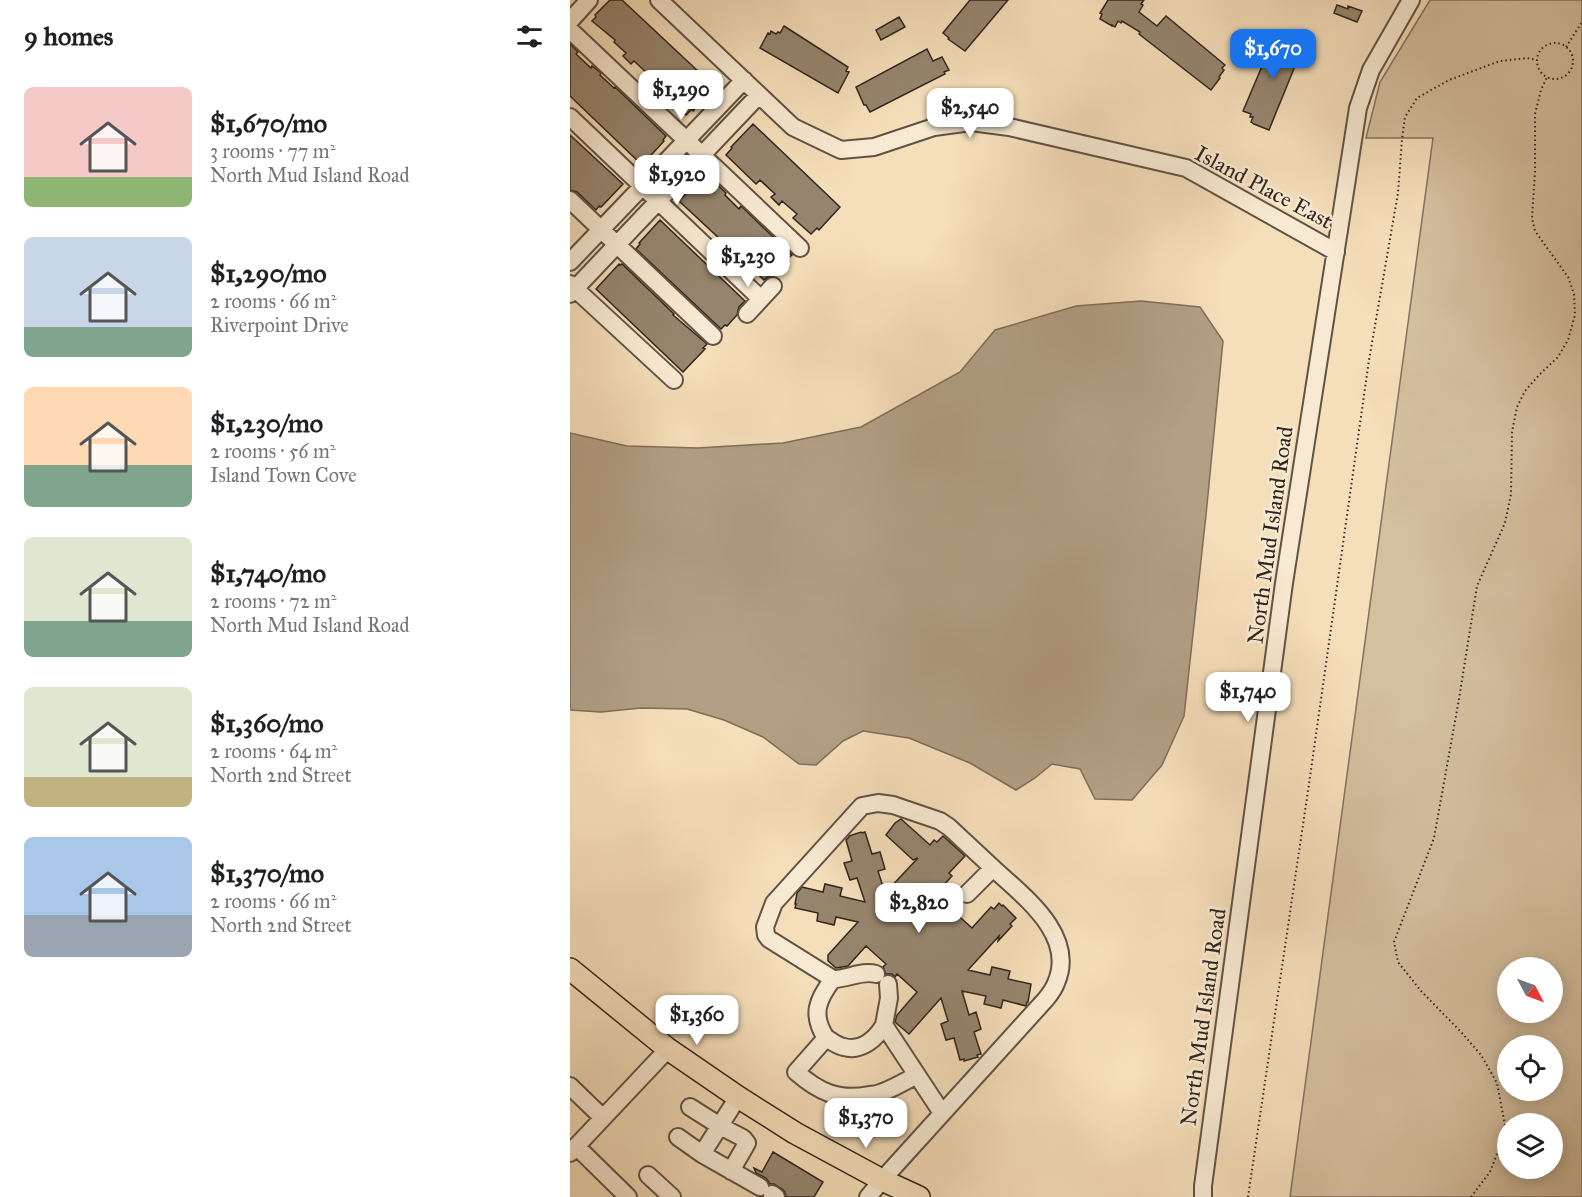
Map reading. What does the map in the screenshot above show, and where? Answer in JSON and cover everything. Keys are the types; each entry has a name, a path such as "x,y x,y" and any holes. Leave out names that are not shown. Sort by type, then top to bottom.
{"main road":[{"path":"570,969 668,1049 738,1097 795,1133 882,1180 919,1197"}],"street":[{"path":"570,21 589,0"},
{"name":"Island Place East","path":"659,0 793,127 841,150 874,147 934,127 971,122 1009,127 1186,168 1336,252"},
{"name":"North Mud Island Road","path":"1203,1197 1204,1174 1284,583 1358,108 1371,70 1411,0"},
{"path":"570,30 800,248"},
{"path":"570,262 744,80"},
{"path":"674,381 572,289 759,95"},
{"path":"570,117 761,299"},
{"path":"570,200 713,336"},
{"path":"747,314 774,285"},
{"path":"833,979 821,998 817,1013 817,1022 826,1038 846,1048 858,1047 873,1041 884,1025 889,998 882,979 872,973 833,979 769,939 765,927 774,903 862,806 878,803 893,805 940,821 949,827 1039,911 1057,941 1060,955 1056,983 1046,999 868,1197"},
{"path":"967,894 993,868"},
{"path":"884,1025 942,1113"},
{"path":"826,1038 796,1072 820,1090 836,1096 858,1098 882,1093 917,1075"},
{"path":"628,1197 573,1149 668,1049"},
{"path":"570,1086 603,1118"},
{"path":"702,1154 738,1097"},
{"path":"690,1107 743,1138 747,1143 731,1171"},
{"path":"678,1137 702,1154 769,1193"},
{"path":"648,1175 672,1197"}],"path":[{"path":"1566,47 1582,22"},
{"path":"1551,43 1562,44 1566,47 1572,57 1571,69 1562,77 1547,77 1540,71 1537,60 1541,49 1551,43"},
{"path":"1248,1197 1369,360 1398,193 1405,117 1417,98 1449,80 1500,61 1527,58 1537,60"},
{"path":"1471,1197 1490,1172 1506,1131 1497,1083 1481,1055 1421,991 1398,962 1394,942 1434,838 1477,586 1504,523 1511,494 1512,432 1517,407 1525,391 1558,357 1568,340 1575,315 1574,294 1568,277 1535,231 1532,218 1535,114 1540,90 1547,77"}],"shaded area":[{"path":"1430,0 1582,0 1582,1197 1290,1197 1433,138 1366,138 1380,82"},
{"path":"1141,301 1200,307 1223,341 1184,716 1162,765 1132,800 1095,799 1080,769 1052,764 1016,790 970,763 909,738 863,731 843,741 816,765 799,764 763,737 724,720 687,709 641,708 601,712 570,710 570,433 627,446 698,448 783,443 861,427 960,372 995,330 1076,306"}],"building":[{"path":"610,0 622,0 715,87 693,111 692,109 686,115 667,99 671,95 657,82 653,86 645,78 648,74 634,61 631,64 623,56 626,53 614,42 615,40 592,21"},
{"path":"970,0 1008,0 965,51 943,33"},
{"path":"1108,0 1144,0 1139,12 1157,26 1166,16 1225,65 1220,78 1211,90 1139,34 1140,32 1122,21 1121,23 1118,21 1115,27 1100,19 1102,14 1100,13"},
{"path":"1337,5 1362,11 1357,22 1334,13"},
{"path":"899,17 905,27 881,40 876,30"},
{"path":"784,26 848,67 846,71 849,72 838,93 760,48 768,33 770,34 771,31 776,34 780,33"},
{"path":"1290,33 1304,38 1302,44 1304,44 1269,130 1251,122 1253,117 1250,117 1251,114 1243,111 1274,38 1287,42"},
{"path":"570,44 578,52 576,54 591,68 592,66 601,73 600,75 666,136 642,165 570,96"},
{"path":"927,49 933,61 942,57 949,70 870,112 864,105 856,87"},
{"path":"753,124 840,207 819,230 817,228 811,234 793,218 797,214 782,201 779,205 771,197 775,194 760,180 756,184 726,155"},
{"path":"570,135 623,184 596,210 577,192 570,190"},
{"path":"707,175 739,209 741,206 792,255 774,276 769,276 764,280 679,201 701,178"},
{"path":"660,220 745,301 727,326 721,329 636,249"},
{"path":"619,264 622,264 673,315 707,344 683,372 596,289"},
{"path":"901,819 930,845 934,840 937,842 943,836 965,856 949,873 952,876 941,888 952,900 951,909 972,928 991,907 994,909 999,903 1016,918 1010,924 1012,926 998,941 999,936 968,970 990,975 992,967 1010,971 1008,979 1031,984 1028,1002 1026,1006 1003,1000 1001,1008 984,1004 986,996 962,991 969,1015 976,1012 981,1029 974,1032 981,1054 977,1055 978,1057 960,1060 954,1038 946,1040 941,1024 948,1021 941,998 909,1034 895,1022 897,1015 917,992 897,974 895,977 892,974 886,974 883,967 886,964 866,946 848,966 836,968 828,961 828,955 858,922 836,917 834,925 817,921 818,913 795,908 797,893 802,887 823,892 825,884 842,888 840,896 865,902 857,878 850,880 844,863 852,861 846,840 849,836 861,832 865,832 872,854 880,852 885,869 878,871 885,893 918,858 913,860 886,835"},
{"path":"773,1152 823,1182 814,1197 786,1197 782,1189 770,1184 766,1178 756,1173 754,1168 762,1172"}]}
